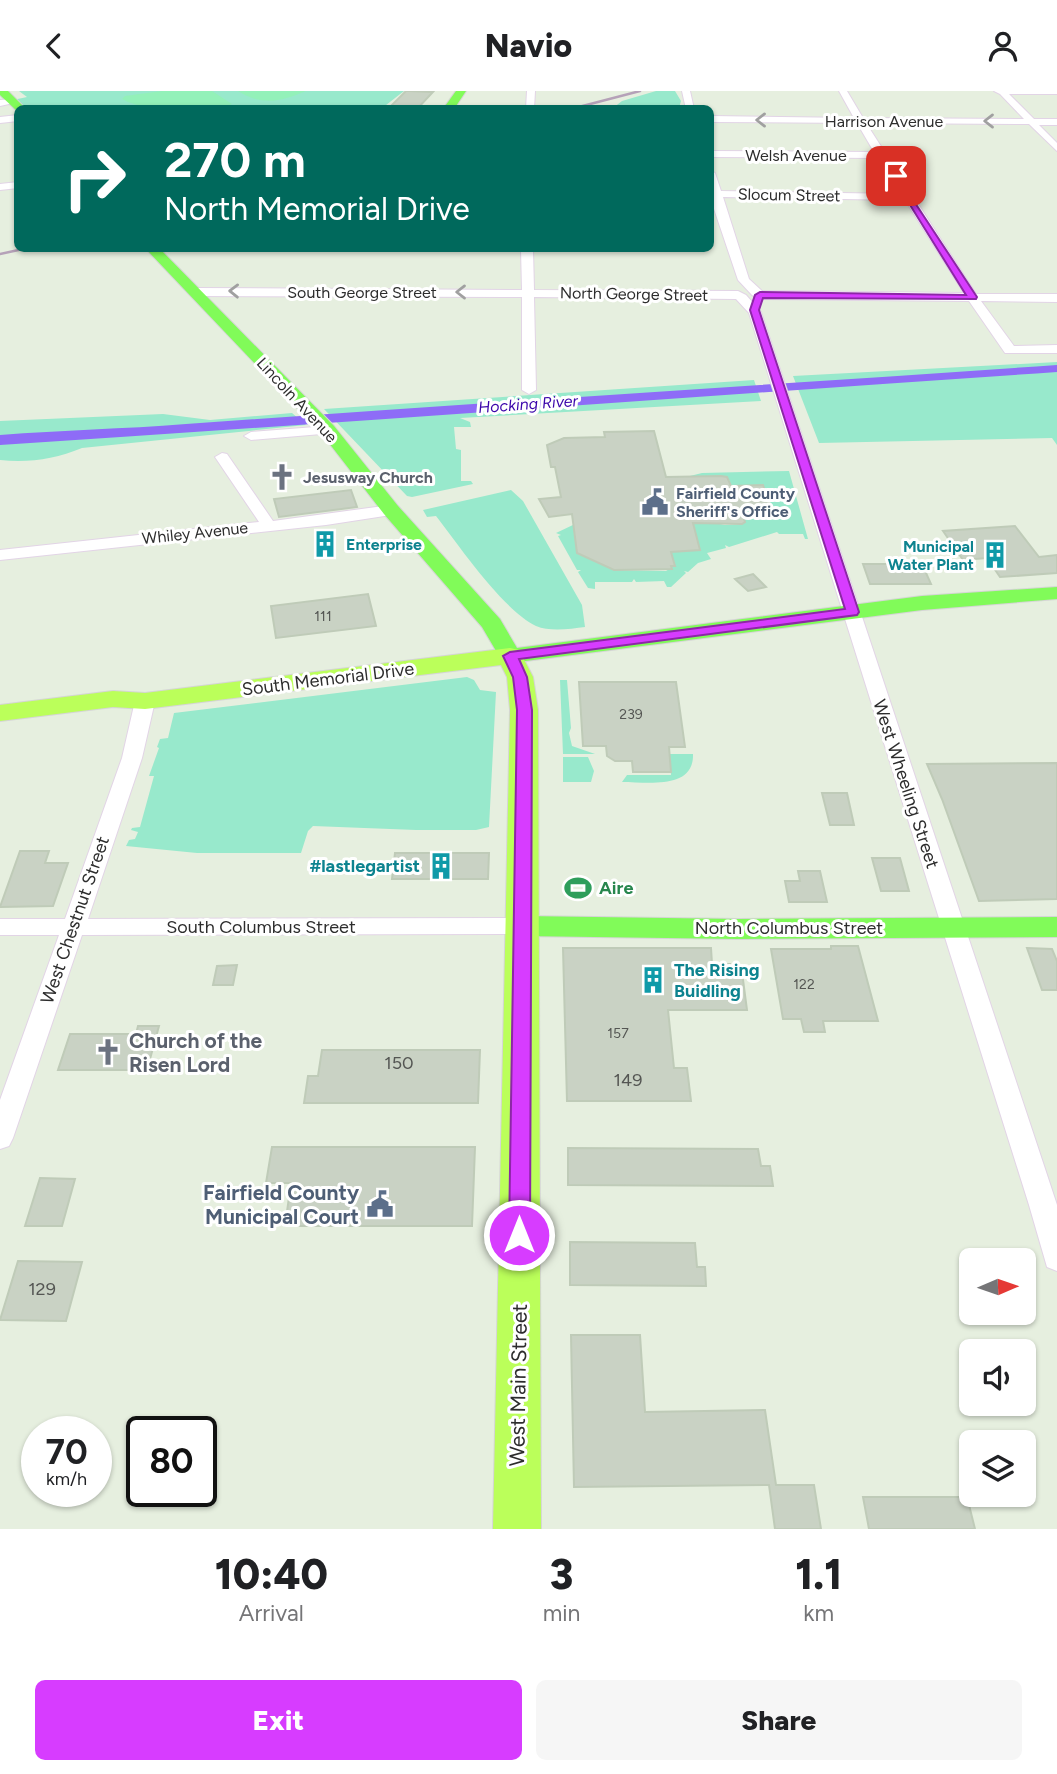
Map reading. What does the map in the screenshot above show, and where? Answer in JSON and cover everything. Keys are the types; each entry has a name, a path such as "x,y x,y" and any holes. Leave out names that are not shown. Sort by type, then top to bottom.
{"highway":[{"name":"South Memorial Drive","path":"0,713 113,699 145,701 510,656"},
{"name":"West Main Street","path":"510,656 520,677 524,710 517,1529"},
{"name":"South Memorial Drive","path":"0,726 112,712 145,701"}],"main road":[{"path":"2,91 18,105"},
{"name":"Lincoln Avenue","path":"156,252 326,428 391,510 492,624 510,656"},
{"path":"510,656 922,603 1057,593"},
{"name":"North Columbus Street","path":"522,926 726,929 1057,927"}],"street":[{"path":"844,91 972,297 1010,350 1057,349"},
{"path":"1000,91 1057,91"},
{"path":"1000,91 1057,148"},
{"path":"0,103 18,105"},
{"name":"Harrison Avenue","path":"714,119 1057,122"},
{"name":"Welsh Avenue","path":"714,154 882,155"},
{"name":"Slocum Street","path":"714,194 910,197"},
{"name":"West Wheeling Street","path":"714,194 741,291 757,299 776,378 1043,1205 1057,1258"},
{"path":"527,252 530,293 528,390"},
{"name":"North George Street","path":"530,293 741,291 757,299"},
{"name":"South George Street","path":"195,292 530,293"},
{"path":"757,299 1057,298"},
{"path":"251,436 326,428"},
{"path":"222,457 269,526"},
{"name":"Whiley Avenue","path":"0,555 391,510"},
{"name":"West Chestnut Street","path":"0,1138 134,750 145,701"},
{"name":"South Columbus Street","path":"0,927 522,926"}],"green space":[{"path":"19,91 404,91 386,105 17,105 13,100 27,97"},
{"path":"162,91 212,91 232,104 138,105 122,99 125,96"},
{"path":"238,91 306,91 271,101 255,99"},
{"path":"656,91 675,91 681,101 680,105 617,105"},
{"path":"1057,362 1057,445 1052,438 819,443 793,376"},
{"path":"754,380 761,401 460,418 470,422 471,427 454,427 456,449 461,450 461,481 471,481 473,484 412,497 407,496 324,409"},
{"path":"292,413 306,425 82,448 62,455 32,460 0,460 0,421 163,414 210,420"},
{"path":"789,471 808,539 805,539 803,534 777,532 729,547 725,545 726,548 707,553 711,559 698,563 688,572 684,571 686,573 671,587 667,587 664,581 636,582 634,579 632,582 595,582 595,589 588,588 578,572 581,570 577,570 558,536 561,535 556,533 575,524 577,553 614,570 666,571 674,566 671,552 700,550 697,540 684,536 695,519 725,525 742,524 742,514 749,509 770,505 762,485 731,486 729,480 682,478 702,473"},
{"path":"511,490 523,501 582,605 585,627 547,629 523,618 483,577 436,516 427,517 423,510"},
{"path":"467,677 474,680 480,690 496,692 489,827 476,830 416,830 313,826 308,831 301,853 197,853 126,846 129,840 135,839 138,832 131,830 132,828 140,827 154,776 149,776 159,748 157,747 160,739 168,738 174,713"},
{"path":"560,680 567,680 572,746 595,754 563,754"},
{"path":"669,754 693,754 686,774 678,779 656,783 622,782 627,775 671,775"},
{"path":"563,757 588,757 594,771 591,782 563,782"}],"water":[{"name":"Hocking River","path":"1057,365 1057,372 0,445 0,435"}],"building":[{"path":"406,91 433,92 421,105 392,105"},
{"name":"Fairfield County Sheriff's Office","path":"654,431 666,477 721,476 727,477 731,486 763,485 770,505 757,509 741,509 745,522 742,524 693,523 700,550 671,552 675,566 671,566 672,569 614,570 577,553 572,514 549,517 539,499 561,497 547,445 564,438 605,437 604,432"},
{"path":"351,490 357,507 279,517 274,499"},
{"name":"Municipal Water Plant","path":"1015,526 1039,557 1057,555 1057,573 1000,577 987,558 963,560 943,531"},
{"path":"863,564 922,564 931,584 870,584"},
{"path":"753,574 766,587 748,591 735,579"},
{"path":"368,594 376,626 276,638 271,606"},
{"path":"579,682 676,682 685,747 669,747 671,772 633,772 632,761 615,761 607,756 606,746 583,746"},
{"path":"1057,763 1057,899 979,901 927,764"},
{"path":"822,793 847,793 854,825 830,825"},
{"path":"20,851 49,851 45,863 68,863 53,906 0,907"},
{"name":"#lastlegartist","path":"395,853 489,853 488,879 392,879"},
{"path":"872,858 900,858 909,891 881,891"},
{"path":"798,871 820,871 827,902 789,902 785,881 800,881"},
{"path":"831,946 858,946 878,1021 823,1021 825,1032 804,1032 801,1019 783,1019 771,949 831,949"},
{"path":"563,948 711,948 712,964 730,964 731,973 742,972 747,1010 668,1010 674,1068 687,1068 691,1101 567,1101"},
{"path":"1027,948 1052,949 1057,961 1057,990 1042,990"},
{"path":"237,965 233,985 213,985 217,966"},
{"name":"Church of the Risen Lord","path":"138,1026 159,1026 147,1070 58,1070 70,1034 136,1034"},
{"path":"322,1050 480,1050 478,1103 304,1103 308,1076 318,1076"},
{"name":"Fairfield County Municipal Court","path":"272,1147 475,1147 472,1226 285,1226 291,1183 266,1183"},
{"path":"568,1148 758,1149 761,1166 770,1166 773,1186 568,1185"},
{"path":"40,1178 75,1179 62,1226 25,1226"},
{"path":"570,1242 695,1243 697,1267 705,1267 706,1286 570,1285"},
{"path":"18,1261 82,1262 66,1321 0,1320"},
{"path":"571,1335 640,1335 645,1412 765,1410 776,1485 814,1485 821,1529 775,1529 769,1485 574,1487"},
{"path":"863,1497 959,1497 959,1507 970,1507 975,1529 869,1529"}],"railway":[{"path":"586,105 640,91"},
{"path":"0,254 14,251"}],"place":[{"name":"Jesusway Church","path":"282,477"},
{"name":"Fairfield County Sheriff's Office","path":"655,502"},
{"name":"Enterprise","path":"325,544"},
{"name":"Municipal Water Plant","path":"995,555"},
{"name":"#lastlegartist","path":"441,866"},
{"name":"Aire","path":"578,888"},
{"name":"The Rising Buidling","path":"653,980"},
{"name":"Church of the Risen Lord","path":"108,1052"},
{"name":"Fairfield County Municipal Court","path":"380,1204"}],"route":[{"path":"519,1235 524,710 520,677 510,656 853,612 754,310 760,295 972,297 896,176"}]}
